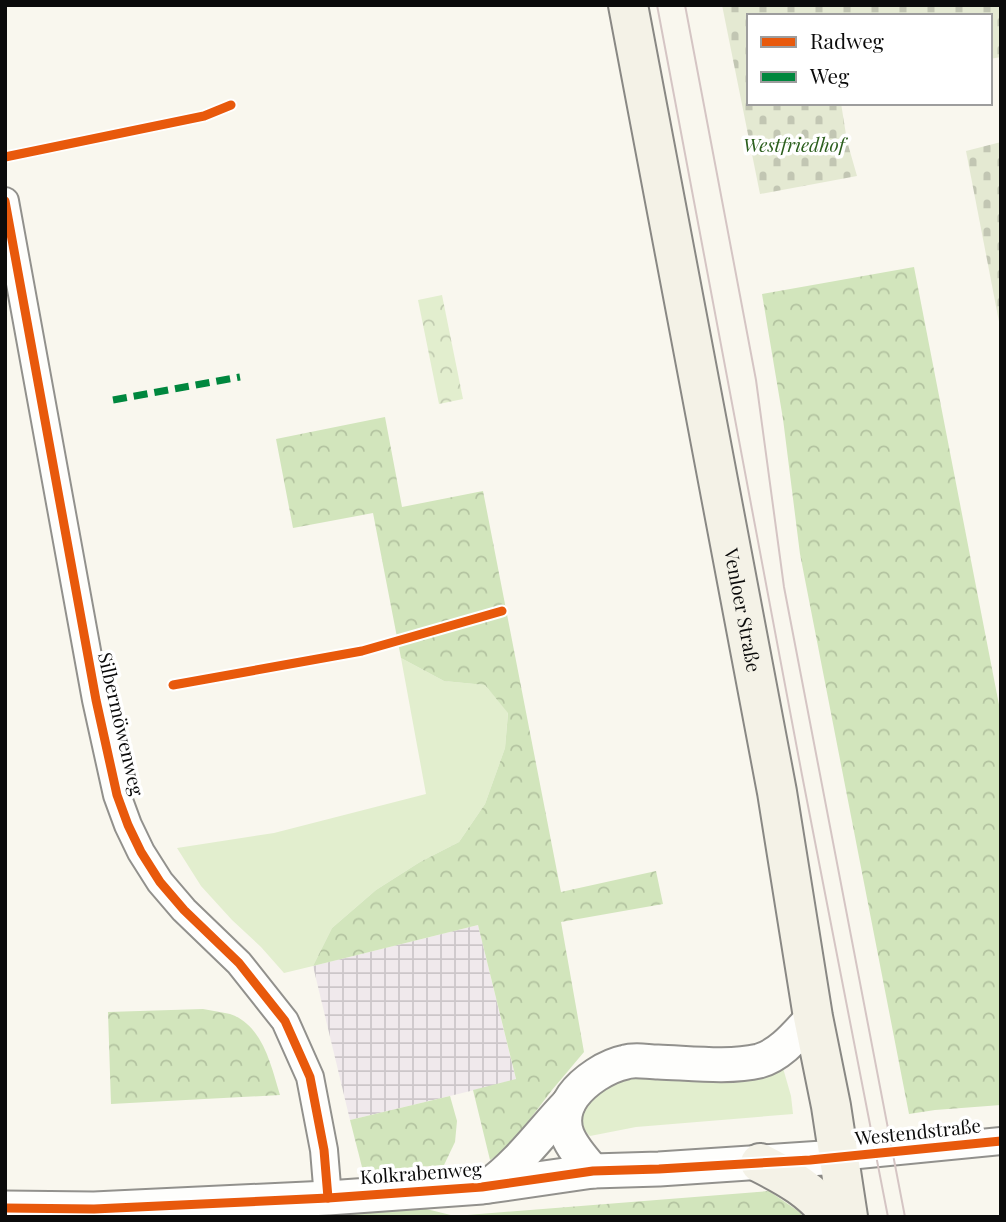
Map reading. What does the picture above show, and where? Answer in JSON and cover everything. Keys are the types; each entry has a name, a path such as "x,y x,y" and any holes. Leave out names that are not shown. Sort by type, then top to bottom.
{"main road":[{"name":"Venloer Straße","path":"628,5 778,792 848,1217"},
{"path":"760,1163 808,1191 832,1217"}],"street":[{"name":"Silbermöwenweg","path":"5,201 96,700 117,795 141,852 160,883 239,964 285,1021 310,1077 324,1150 328,1198"},
{"path":"488,1186 520,1158 579,1088 605,1070 627,1061 743,1064 764,1060 786,1045 813,1017"},
{"path":"568,1104 564,1129 574,1149 593,1171"},
{"name":"Westendstraße","path":"838,1157 1001,1141"},
{"name":"Kolkrabenweg","path":"5,1208 94,1209 328,1198 488,1186 593,1171 838,1157"}],"shaded area":[{"path":"478,925 516,1080 350,1120 313,966"}],"green space":[{"name":"Westfriedhof","path":"722,5 1001,5 1001,57 992,59 992,14 747,14 747,105 841,105 847,141 857,176 760,194"},
{"path":"1001,142 1001,332 966,151"},
{"path":"914,267 1001,715 1001,1105 909,1114 800,554 783,419 762,294"},
{"path":"442,295 463,399 439,404 418,300"},
{"path":"385,417 402,507 483,491 561,892 656,871 663,904 561,922 584,1052 508,1148 490,1160 473,1090 516,1079 478,925 313,966 332,928 376,890 420,862 459,842 485,804 505,748 508,713 485,685 444,681 401,658 373,513 293,528 276,439"},
{"path":"401,658 444,681 485,685 508,712 505,748 485,804 459,842 420,862 376,890 332,928 313,966 284,973 201,886 177,848 274,833 426,794"},
{"path":"203,1009 230,1014 250,1027 264,1048 280,1095 111,1104 108,1012"},
{"path":"781,1061 793,1114 636,1127 590,1136 583,1128 578,1113 611,1078"},
{"path":"450,1096 457,1121 455,1142 444,1165 363,1171 350,1120"},
{"path":"769,1191 801,1213 802,1217 255,1217 418,1207 455,1216"}],"tram line":[{"path":"657,5 888,1217"},
{"path":"685,5 756,380 784,587 905,1217"}],"marked path":[{"path":"113,400 240,377"}],"cycle path":[{"path":"5,157 204,116 231,105"},
{"path":"5,201 96,700 117,795 141,852 160,882 184,910 239,963 285,1021 310,1077 324,1150 328,1198"},
{"path":"173,685 362,651 502,611"},
{"path":"5,1208 94,1209 328,1198 482,1187 593,1171 810,1160 1001,1141"}]}
